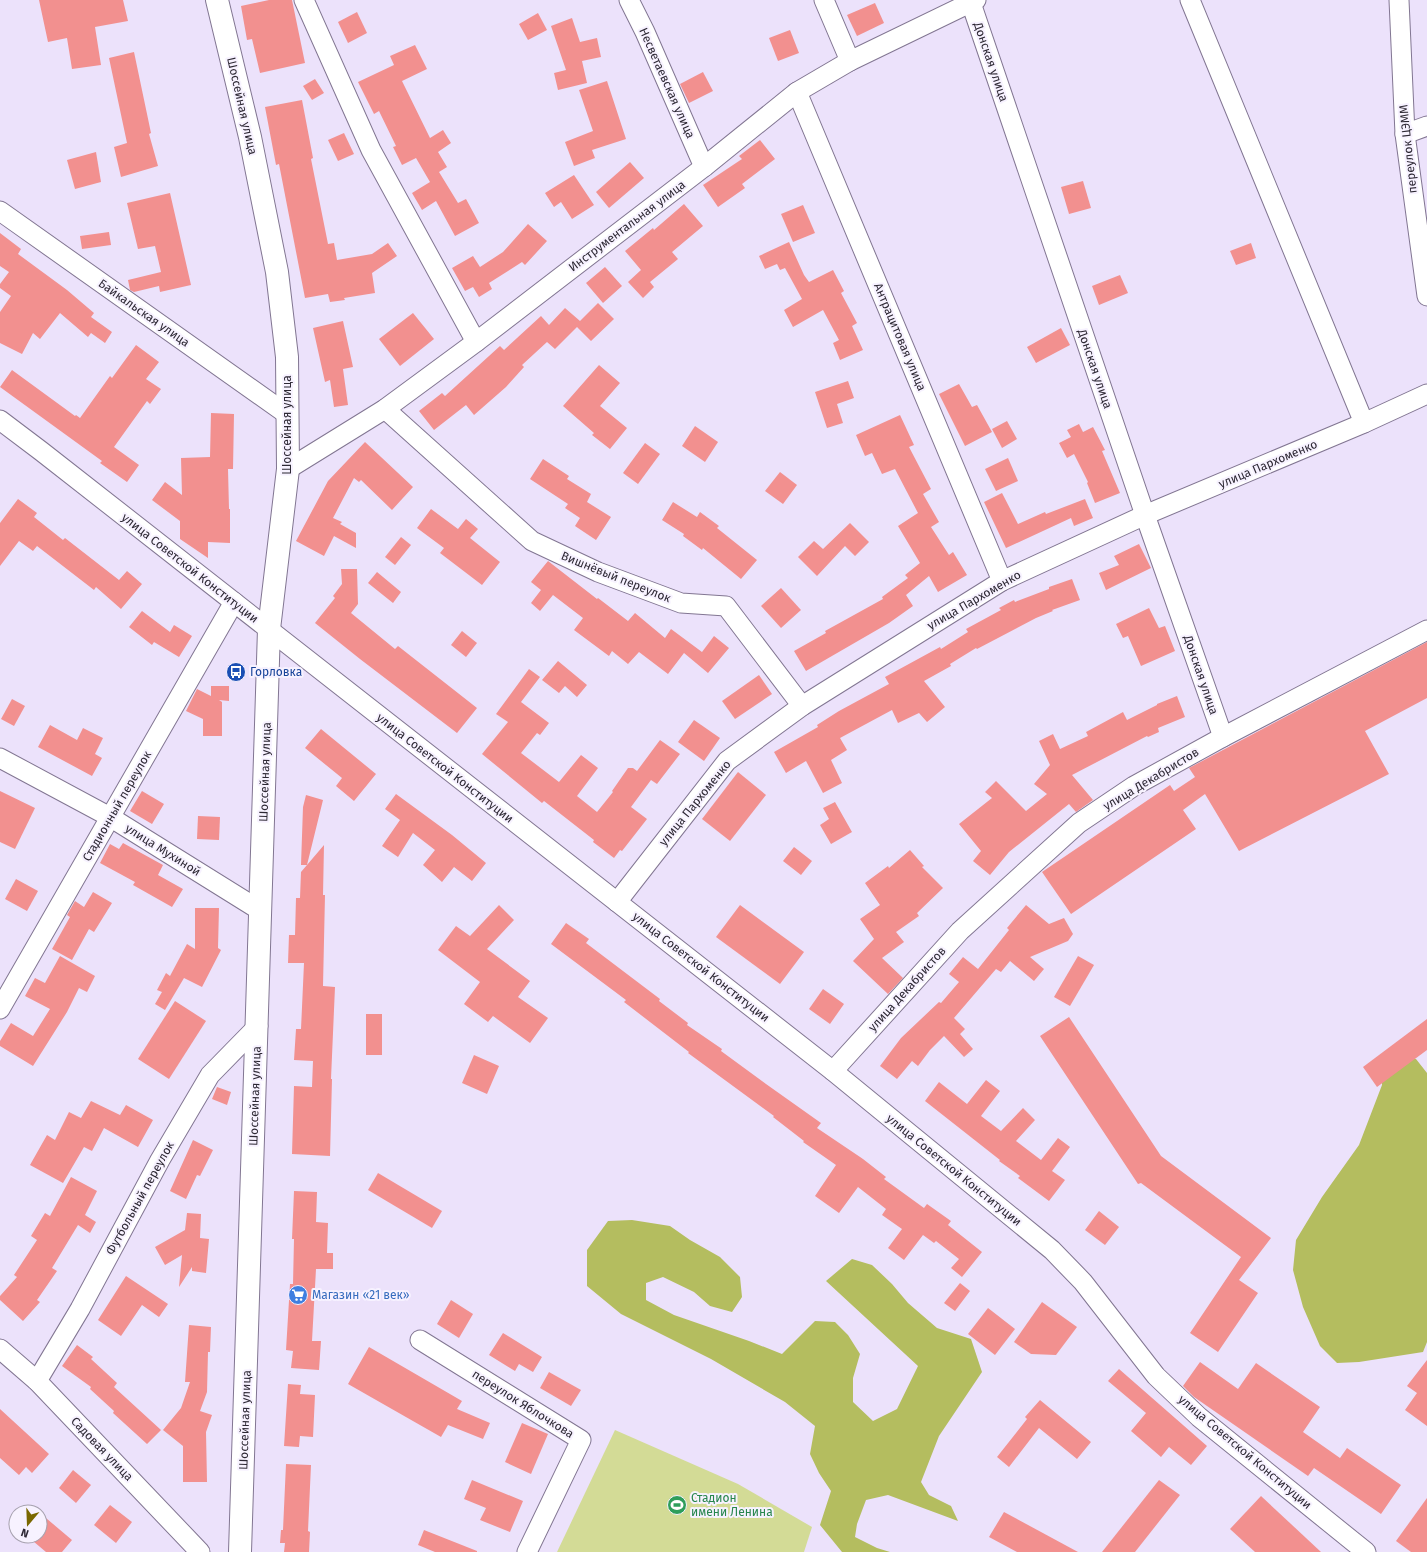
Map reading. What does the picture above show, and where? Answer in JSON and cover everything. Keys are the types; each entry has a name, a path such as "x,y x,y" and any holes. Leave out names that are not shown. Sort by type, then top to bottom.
{"street":[{"name":"Шоссейная улица","path":"217,0 250,137 277,272 287,357 288,415 288,469 269,630 258,1026 240,1552"},
{"path":"304,0 371,150 476,342"},
{"name":"Несветаевская улица","path":"629,0 645,32 704,167"},
{"path":"824,0 850,61"},
{"path":"1190,0 1364,423"},
{"name":"переулок ЦЭММ","path":"1399,0 1404,134 1427,296"},
{"name":"Инструментальная улица","path":"288,469 385,409 476,342 704,167 797,92 850,61 972,1"},
{"name":"Донская улица","path":"972,1 1145,515 1223,737"},
{"name":"Антрацитовая улица","path":"797,92 1002,581"},
{"path":"1404,134 1427,126"},
{"name":"Байкальская улица","path":"0,211 288,415"},
{"name":"улица Пархоменко","path":"617,902 727,761 802,706 1002,581 1145,515 1364,423 1427,394"},
{"name":"Вишнёвый переулок","path":"385,409 532,541 598,572 681,603 726,606 802,706"},
{"name":"улица Советской Конституции","path":"0,420 833,1071 1052,1250 1083,1282 1156,1376 1199,1417 1366,1552"},
{"name":"Стадионный переулок","path":"0,1009 234,602"},
{"name":"улица Декабристов","path":"833,1071 960,931 1078,823 1134,786 1223,737 1427,630"},
{"name":"улица Мухиной","path":"0,758 110,817 261,911"},
{"name":"Футбольный переулок","path":"37,1381 80,1309 160,1160 210,1074 258,1026"},
{"name":"переулок Яблочкова","path":"420,1340 581,1440 527,1552"},
{"name":"Садовая улица","path":"0,1348 37,1381 200,1552"}],"green space":[{"path":"1391,1055 1416,1059 1427,1073 1427,1342 1423,1352 1359,1362 1337,1363 1320,1346 1303,1307 1293,1270 1296,1240 1322,1197 1359,1145 1382,1085 1382,1065"},
{"path":"632,1220 670,1226 690,1240 720,1257 740,1277 742,1297 732,1312 710,1306 694,1292 663,1277 646,1283 646,1300 674,1315 782,1354 815,1321 835,1322 848,1335 860,1354 853,1378 853,1402 873,1421 897,1409 918,1366 826,1281 852,1259 872,1265 892,1284 908,1303 937,1328 971,1339 982,1372 939,1436 921,1482 929,1495 951,1506 958,1521 888,1495 866,1500 857,1524 855,1537 877,1548 890,1552 842,1552 820,1525 831,1491 819,1473 810,1454 815,1426 785,1402 711,1359 621,1314 587,1286 587,1250 608,1221"},
{"name":"Стадион имени Ленина","path":"615,1430 738,1484 812,1527 804,1552 557,1552"}],"building":[{"path":"39,0 123,0 128,21 95,27 101,65 72,69 67,38 48,42"},
{"path":"269,0 292,0 305,63 260,73 252,39 247,40 241,6"},
{"path":"875,3 884,23 857,36 847,15"},
{"path":"357,12 367,33 348,43 338,22"},
{"path":"538,13 547,30 528,40 519,24"},
{"path":"572,18 580,42 597,38 601,57 582,61 587,83 558,90 554,73 566,70 551,26"},
{"path":"790,30 799,53 778,61 769,38"},
{"path":"415,45 427,69 402,81 430,138 443,130 451,143 438,152 447,167 439,172 458,203 466,199 479,223 455,236 436,201 422,210 412,193 430,182 416,158 402,165 393,147 396,146 379,111 374,114 358,82 394,65 390,56"},
{"path":"134,52 151,133 149,134 158,166 121,177 114,147 127,143 109,58"},
{"path":"703,72 713,91 689,103 680,84"},
{"path":"315,79 324,93 312,100 303,86"},
{"path":"607,81 626,139 592,150 595,158 574,166 565,142 593,131 579,90"},
{"path":"302,100 313,158 311,159 328,244 334,243 337,260 372,254 388,243 397,256 372,273 375,293 330,302 328,294 305,298 279,164 276,165 265,107"},
{"path":"344,133 354,154 338,161 328,140"},
{"path":"760,140 775,159 742,184 745,188 718,207 703,185 742,159 739,156"},
{"path":"96,152 101,182 75,189 67,160"},
{"path":"630,162 644,178 609,208 596,192"},
{"path":"574,175 594,205 572,219 561,202 554,207 545,193"},
{"path":"1083,181 1091,208 1069,214 1061,187"},
{"path":"170,193 191,285 160,292 159,286 134,292 130,290 128,280 161,272 155,246 138,249 127,203"},
{"path":"684,204 703,226 672,252 678,259 650,282 654,287 643,298 628,282 641,270 625,251 653,228 654,230"},
{"path":"803,205 815,233 793,242 781,214"},
{"path":"528,224 547,241 525,265 522,262 489,283 492,289 479,297 473,287 465,291 452,268 473,256 480,267 503,252"},
{"path":"109,232 111,245 82,249 80,236"},
{"path":"0,233 21,249 18,254 67,290 94,313 91,317 112,332 105,343 91,333 88,337 60,313 40,339 33,333 22,354 0,343 0,312 11,296 0,288 0,284 9,272 0,266"},
{"path":"789,242 804,275 809,282 833,270 844,291 841,293 857,323 852,326 863,350 840,360 833,343 839,340 823,310 793,327 784,310 802,299 785,268 780,270 777,264 765,269 759,256"},
{"path":"1251,243 1256,258 1236,265 1230,251"},
{"path":"605,267 622,286 603,303 586,283"},
{"path":"1120,275 1128,293 1099,305 1092,286"},
{"path":"598,303 614,319 591,341 577,327 555,349 547,342 522,365 524,367 506,387 474,415 466,405 434,430 419,411 442,393 445,396 500,346 504,350 541,316 549,325 565,308 580,321"},
{"path":"413,313 434,339 400,366 379,339"},
{"path":"343,321 353,367 343,369 348,405 334,407 330,380 325,382 313,328"},
{"path":"1061,328 1070,345 1036,363 1027,347"},
{"path":"136,345 159,362 146,379 161,389 150,404 147,401 114,447 139,465 127,482 100,463 102,461 0,387 12,370 75,416 76,415 80,418 110,376 112,378"},
{"path":"599,365 620,383 600,406 627,428 610,449 592,435 594,433 563,406"},
{"path":"848,381 854,398 837,404 843,423 827,428 815,392"},
{"path":"959,384 972,407 977,405 992,432 965,446 939,394"},
{"path":"211,413 234,414 233,469 228,469 230,543 208,542 208,558 180,539 180,521 152,500 165,482 182,495 181,458 210,457"},
{"path":"900,415 914,445 909,447 931,489 923,494 939,522 931,527 949,555 953,552 967,575 938,592 929,576 906,595 913,606 889,623 806,671 794,651 826,633 825,631 883,599 882,597 908,578 905,575 920,563 898,526 918,513 895,469 882,474 872,453 865,456 856,435"},
{"path":"1007,421 1017,439 1002,448 992,429"},
{"path":"1079,424 1083,432 1093,427 1105,450 1102,451 1120,493 1095,503 1087,483 1088,482 1074,454 1067,458 1059,443 1071,437 1067,430"},
{"path":"695,426 718,442 705,462 682,446"},
{"path":"365,442 413,487 392,510 361,480 359,482 354,478 333,518 342,522 340,524 356,533 356,548 334,536 324,556 296,541 328,481"},
{"path":"645,443 660,454 638,484 623,473"},
{"path":"1008,458 1018,481 996,491 985,469"},
{"path":"543,459 569,476 567,479 591,494 587,502 611,517 596,540 575,526 580,518 565,508 568,504 530,479"},
{"path":"780,472 797,485 783,504 765,491"},
{"path":"1002,493 1018,524 1045,512 1046,514 1085,499 1093,518 1074,526 1071,518 1006,548 984,502"},
{"path":"18,499 37,513 34,517 63,540 65,538 119,580 127,571 142,584 121,609 96,587 94,590 37,546 33,551 19,541 0,566 0,523"},
{"path":"673,502 697,517 700,512 719,526 717,528 757,560 741,579 703,548 702,550 683,536 684,534 662,520"},
{"path":"431,509 458,529 466,519 478,529 470,538 500,562 482,585 440,553 444,548 417,528"},
{"path":"850,523 869,542 855,556 845,546 817,576 798,557 814,541 823,549"},
{"path":"401,537 411,545 395,565 385,557"},
{"path":"1139,544 1151,568 1106,590 1099,573 1119,565 1114,556"},
{"path":"548,561 628,621 635,613 665,638 671,629 702,652 714,636 729,648 708,673 684,653 668,674 639,652 628,664 612,651 609,656 574,630 583,618 553,595 540,611 531,603 541,590 531,582"},
{"path":"341,569 357,569 358,604 351,613 395,649 398,646 477,708 457,733 315,623 335,598 333,596 342,584"},
{"path":"377,572 401,592 393,603 368,583"},
{"path":"1072,579 1080,600 1052,610 1053,611 1036,618 977,649 976,648 950,664 951,666 924,681 945,707 927,722 919,713 898,723 892,710 840,738 847,750 831,760 842,783 823,793 806,761 786,773 774,752 818,727 817,725 839,711 889,684 885,677 940,647 941,649 968,632 966,629 1001,610 999,608 1014,600 1015,602"},
{"path":"781,588 801,610 781,628 761,606"},
{"path":"1149,608 1159,628 1165,626 1175,651 1141,666 1128,636 1123,638 1116,624"},
{"path":"142,611 170,632 174,625 192,636 179,657 154,642 152,645 129,627"},
{"path":"462,631 477,643 466,657 451,645"},
{"path":"1427,642 1427,698 1365,731 1389,774 1239,851 1205,794 1183,810 1196,829 1071,914 1042,872 1170,785 1174,791 1195,777 1189,768"},
{"path":"558,661 587,685 577,697 565,686 559,693 542,680"},
{"path":"529,669 540,677 521,702 549,723 540,735 537,733 521,753 559,782 581,755 598,768 577,796 597,812 613,792 612,791 628,768 633,768 637,771 660,740 680,754 657,784 651,780 631,807 647,819 622,851 620,850 614,858 593,842 594,840 544,801 542,803 482,754 508,722 496,714"},
{"path":"759,675 772,694 735,719 722,701"},
{"path":"211,686 229,686 229,701 219,700 222,702 222,736 203,736 203,719 186,711 197,689 211,696"},
{"path":"1177,696 1185,717 1158,728 1159,732 1148,737 1147,736 1072,775 1093,800 1076,812 1069,804 1009,852 990,875 973,861 981,851 959,824 992,798 985,792 996,781 1026,811 1047,794 1034,784 1050,765 1039,741 1053,734 1060,749 1088,736 1086,732 1123,712 1127,720 1157,704"},
{"path":"12,699 25,706 14,726 1,719"},
{"path":"694,720 720,738 704,761 678,742"},
{"path":"50,725 77,740 83,728 103,738 95,754 102,758 92,776 38,747"},
{"path":"321,729 376,774 354,801 336,786 342,778 305,748"},
{"path":"738,772 766,795 730,841 702,819"},
{"path":"0,791 35,808 15,849 0,842"},
{"path":"142,791 164,804 152,824 130,811"},
{"path":"396,794 452,835 486,863 472,881 454,867 442,882 423,865 435,850 413,833 398,857 382,846 400,820 385,809"},
{"path":"306,795 323,800 307,865 301,865 303,807"},
{"path":"835,802 852,832 831,844 820,825 829,819 823,808"},
{"path":"198,816 220,817 219,840 197,839"},
{"path":"123,843 163,865 158,875 183,889 172,907 133,885 135,882 100,863 110,844 119,849"},
{"path":"324,845 323,895 325,895 323,986 335,987 331,1079 330,1156 292,1154 294,1086 312,1087 313,1061 294,1060 296,1029 301,1029 304,963 288,963 289,935 295,935 296,898 300,898 301,872"},
{"path":"794,847 812,861 801,875 783,861"},
{"path":"910,850 924,866 922,867 943,888 917,913 919,916 896,932 904,942 882,958 903,978 888,994 853,961 874,939 860,919 880,905 865,883 888,866 889,868"},
{"path":"16,879 38,891 27,911 5,899"},
{"path":"93,892 112,903 94,932 89,929 72,960 52,949 70,917 67,915 75,901 84,907"},
{"path":"499,905 514,920 487,949 530,981 518,997 548,1018 530,1043 493,1016 488,1022 464,1004 480,982 438,950 456,926 470,936"},
{"path":"740,905 804,952 780,984 716,937"},
{"path":"1026,905 1049,924 1064,918 1073,934 1068,941 1030,957 1044,969 1034,981 1010,961 1001,972 996,969 954,1018 965,1029 960,1034 973,1049 964,1057 944,1036 930,1050 918,1066 912,1061 897,1079 880,1066 901,1038 939,1002 941,1003 959,982 949,974 963,957 978,969 1009,930 1007,928"},
{"path":"195,908 219,908 218,948 221,950 202,987 184,978 165,1010 155,1004 162,992 157,990 166,973 170,976 187,944 195,949"},
{"path":"566,923 589,939 586,943 660,999 659,1001 688,1023 687,1025 722,1049 721,1051 821,1123 817,1128 863,1159 886,1177 884,1179 924,1208 927,1204 951,1221 948,1225 982,1252 962,1277 951,1268 959,1259 936,1241 934,1243 923,1235 904,1260 888,1248 902,1229 882,1215 886,1209 858,1187 839,1213 815,1196 836,1165 803,1142 804,1141 773,1117 774,1116 688,1053 689,1052 624,1002 626,1000 551,944"},
{"path":"60,956 95,976 87,992 79,988 67,1012 33,1066 0,1046 0,1041 11,1023 33,1036 50,1009 25,996 35,978 45,983"},
{"path":"1078,956 1094,965 1070,1006 1054,997"},
{"path":"823,989 844,1004 830,1024 809,1009"},
{"path":"175,1001 206,1021 169,1079 138,1059"},
{"path":"366,1014 382,1014 382,1055 366,1055"},
{"path":"1069,1017 1161,1156 1271,1238 1239,1280 1258,1293 1218,1352 1190,1333 1241,1257 1141,1183 1138,1184 1040,1036"},
{"path":"1427,1019 1427,1050 1377,1087 1363,1067"},
{"path":"474,1055 499,1066 487,1094 462,1083"},
{"path":"986,1080 1000,1091 981,1116 1001,1131 1023,1108 1035,1120 1016,1141 1041,1160 1058,1138 1070,1147 1052,1171 1065,1180 1049,1201 1018,1178 1020,1176 999,1161 1000,1160 925,1101 939,1082 967,1104"},
{"path":"217,1087 231,1092 227,1105 212,1099"},
{"path":"91,1101 120,1115 126,1105 153,1120 138,1147 104,1128 92,1151 84,1147 63,1183 30,1165 47,1135 55,1140 69,1112 81,1118"},
{"path":"193,1140 213,1150 200,1176 197,1175 186,1199 170,1191"},
{"path":"378,1173 442,1211 432,1228 368,1190"},
{"path":"71,1177 97,1191 85,1215 96,1222 90,1233 78,1225 52,1268 57,1271 37,1300 40,1302 23,1321 0,1300 0,1296 17,1277 14,1275 37,1240 31,1236 45,1213 50,1216"},
{"path":"294,1191 317,1192 316,1222 328,1223 327,1253 333,1253 333,1269 316,1269 312,1341 321,1341 319,1370 291,1368 293,1351 286,1350 290,1284 293,1284 294,1239 292,1239"},
{"path":"1099,1211 1119,1227 1105,1245 1085,1230"},
{"path":"187,1213 201,1214 200,1238 209,1239 206,1273 192,1271 192,1267 179,1287 182,1255 165,1265 155,1247 185,1230"},
{"path":"126,1276 168,1304 159,1317 142,1305 121,1336 98,1320"},
{"path":"960,1283 970,1291 955,1311 944,1303"},
{"path":"451,1300 473,1314 459,1338 437,1324"},
{"path":"1042,1302 1077,1327 1056,1355 1031,1354 1014,1342"},
{"path":"988,1308 1015,1329 995,1355 968,1334"},
{"path":"189,1325 211,1327 210,1352 208,1352 207,1392 200,1411 212,1415 206,1432 207,1482 183,1482 183,1446 163,1430 181,1408 190,1382 185,1382"},
{"path":"503,1333 542,1357 533,1372 519,1364 515,1371 489,1355"},
{"path":"77,1345 93,1357 91,1359 117,1383 114,1387 161,1430 147,1444 113,1413 114,1411 90,1389 91,1387 62,1366"},
{"path":"369,1347 462,1401 457,1409 490,1423 483,1439 448,1425 441,1437 348,1384"},
{"path":"1427,1360 1427,1426 1405,1410 1417,1393 1407,1386"},
{"path":"1200,1362 1238,1389 1256,1363 1320,1407 1303,1432 1340,1458 1347,1448 1401,1485 1381,1514 1314,1468 1308,1476 1194,1397 1183,1386"},
{"path":"1119,1369 1207,1446 1191,1465 1169,1447 1161,1457 1131,1431 1146,1413 1108,1381"},
{"path":"549,1372 581,1390 571,1406 540,1388"},
{"path":"288,1384 301,1385 300,1394 315,1395 313,1437 300,1436 299,1447 284,1446"},
{"path":"1040,1400 1091,1442 1077,1459 1039,1428 1009,1467 997,1457 1027,1419 1025,1417"},
{"path":"0,1409 49,1454 32,1473 26,1467 19,1475 0,1458"},
{"path":"522,1423 548,1434 531,1474 505,1462"},
{"path":"286,1464 311,1465 308,1531 310,1532 309,1552 284,1552 285,1543 280,1543 281,1530 283,1530"},
{"path":"73,1470 91,1485 76,1503 59,1488"},
{"path":"472,1480 523,1501 510,1532 480,1520 486,1508 464,1499"},
{"path":"1159,1480 1180,1495 1135,1552 1102,1552"},
{"path":"1261,1496 1321,1552 1255,1552 1230,1529"},
{"path":"1427,1498 1427,1552 1411,1552 1396,1541"},
{"path":"110,1505 132,1522 116,1543 94,1525"},
{"path":"1004,1512 1078,1552 1017,1552 989,1537"},
{"path":"48,1520 72,1540 62,1552 46,1552 36,1544 48,1544"},
{"path":"424,1530 477,1552 435,1552 418,1545"}],"place":[{"name":"Горловка","path":"236,672"},
{"name":"Магазин «21 век»","path":"298,1295"},
{"name":"Стадион имени Ленина","path":"677,1505"}]}
